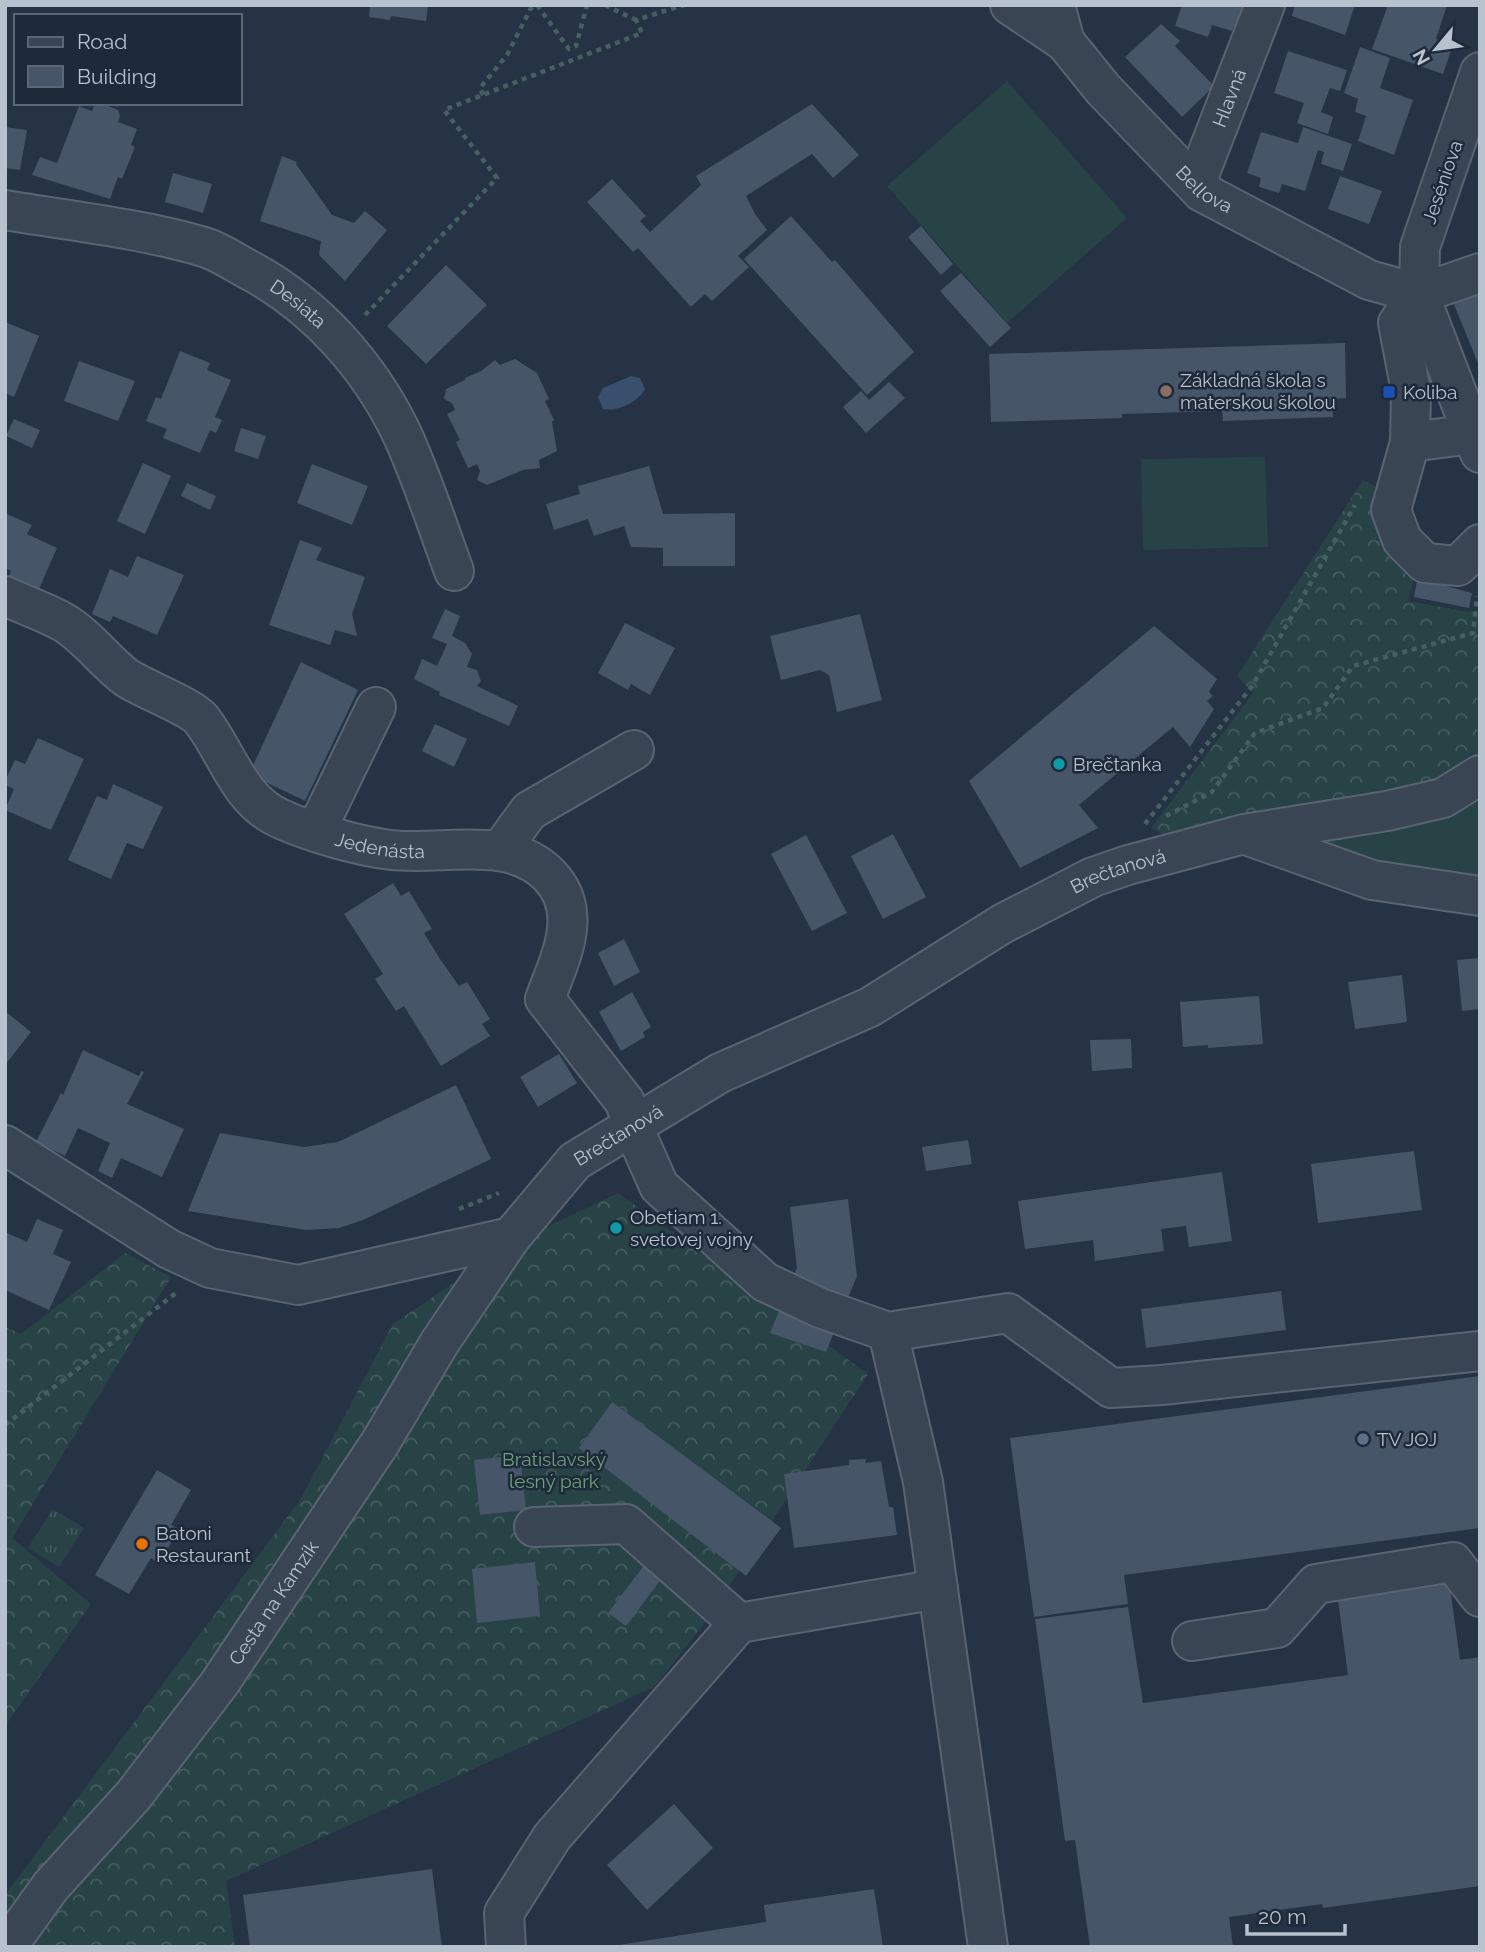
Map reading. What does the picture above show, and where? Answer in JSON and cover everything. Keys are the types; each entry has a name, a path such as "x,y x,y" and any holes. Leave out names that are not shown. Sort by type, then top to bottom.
{"street":[{"path":"1010,5 1065,42"},
{"name":"Bellova","path":"1055,5 1065,42 1103,89 1202,192 1369,281 1419,294"},
{"name":"Hlavná","path":"1202,192 1199,174 1265,5"},
{"name":"Jeséniova","path":"1419,294 1420,247 1480,72"},
{"name":"Desiata","path":"5,210 128,229 207,247 276,285 339,341 373,384 401,432 454,571"},
{"path":"1480,273 1419,294 1398,323 1411,391 1410,442 1391,510 1402,540 1425,563 1458,566 1480,544"},
{"path":"1410,442 1476,444 1419,294"},
{"name":"Jedenásta","path":"5,596 65,623 127,678 200,717 250,797 277,818 355,843 391,850 500,851 524,858 541,868 554,881 564,898 569,923 545,999 617,1090 625,1102 633,1128"},
{"path":"316,831 376,707"},
{"path":"500,851 529,811 634,750"},
{"name":"Brečtanová","path":"511,1237 575,1161 720,1073 870,1007 1002,924 1070,888 1128,865 1244,834 1387,811 1443,798 1480,775"},
{"path":"1244,834 1373,880 1480,896"},
{"path":"633,1128 659,1186 765,1282 820,1308 888,1332 1008,1313 1111,1388 1176,1384 1480,1351"},
{"path":"5,1145 169,1249 209,1268 298,1285 511,1237"},
{"name":"Cesta na Kamzík","path":"7,1947 51,1886 133,1796 219,1684 380,1443 440,1342 511,1237"},
{"path":"888,1332 923,1482 988,1947"},
{"path":"534,1527 626,1524 739,1623"},
{"path":"1192,1641 1277,1628 1316,1584 1453,1562 1480,1597"},
{"path":"506,1947 505,1913 552,1837 739,1623 938,1588"}],"path":[{"path":"483,95 480,88 507,55 531,8 537,5 569,49 573,48"},
{"path":"573,48 576,46 587,5"},
{"path":"339,341 497,178 443,110 642,33 636,20 605,5"},
{"path":"636,20 684,5"},
{"path":"573,48 578,58"},
{"path":"1359,498 1252,686 1142,828 1212,792 1255,733 1323,708 1353,666 1473,633 1478,584"},
{"path":"5,1425 209,1268"}],"green space":[{"path":"1007,81 1127,218 1007,323 887,186"},
{"path":"1265,457 1268,547 1143,550 1141,459"},
{"path":"1363,480 1375,486 1374,512 1378,539 1415,574 1408,601 1468,612 1480,610 1480,754 1437,782 1164,835 1151,828 1253,693 1237,676"},
{"path":"1480,793 1480,883 1280,843"},
{"name":"Bratislavský lesný park","path":"618,1193 868,1374 708,1619 654,1687 226,1881 235,1947 5,1947 5,1895 300,1500 393,1324 511,1244"},
{"path":"125,1253 171,1277 12,1538 91,1604 5,1726 5,1327 21,1334"},
{"path":"53,1509 84,1528 59,1567 28,1548"}],"water":[{"path":"631,376 640,378 645,389 642,394 621,407 603,409 598,397 603,388"}],"building":[{"path":"370,5 428,5 426,21 391,16 390,20 369,17"},
{"path":"1182,5 1254,5 1246,30 1234,26 1232,31 1212,25 1208,37 1175,26"},
{"path":"1295,5 1355,5 1345,35 1292,16"},
{"path":"1388,5 1447,5 1436,39 1453,45 1443,74 1372,49"},
{"path":"1161,24 1180,41 1175,46 1214,86 1182,117 1125,57"},
{"path":"1360,47 1390,58 1380,88 1413,100 1394,155 1358,141 1366,116 1355,112 1358,99 1344,93"},
{"path":"1288,51 1347,70 1340,91 1330,88 1321,112 1333,117 1328,134 1297,123 1304,103 1274,93"},
{"path":"812,104 859,155 833,178 812,154 746,196 767,230 738,256 749,267 712,301 705,294 691,307 638,248 633,252 587,202 612,179 646,216 640,221 650,232 701,185 696,176"},
{"path":"106,105 118,110 118,122 137,129 131,145 135,147 122,179 118,177 110,199 32,175 40,157 57,163 79,106 92,111 94,106"},
{"path":"5,127 27,130 20,170 5,168"},
{"path":"1303,127 1352,144 1343,171 1321,164 1324,152 1318,150 1305,191 1282,184 1279,193 1259,187 1261,178 1247,173 1261,132 1298,143"},
{"path":"282,156 297,162 332,215 354,223 365,211 387,230 345,281 319,255 321,241 260,221"},
{"path":"173,173 212,184 203,213 165,202"},
{"path":"1340,176 1382,191 1369,224 1328,209"},
{"path":"791,216 832,262 835,260 914,352 867,395 744,259"},
{"path":"921,226 953,264 941,275 908,237"},
{"path":"446,265 487,305 426,364 387,326"},
{"path":"961,273 1011,328 990,347 940,291"},
{"path":"1480,289 1480,368 1453,302"},
{"path":"5,322 39,336 14,397 5,393"},
{"path":"1345,343 1346,398 1332,399 1333,417 1223,421 1222,411 1122,414 1122,418 991,422 989,354"},
{"path":"180,351 210,363 207,370 231,380 215,417 222,420 216,433 210,430 200,453 163,438 167,429 146,421 156,397 161,399"},
{"path":"515,359 537,373 549,399 545,401 554,420 552,422 557,451 539,460 540,468 523,470 487,485 477,480 480,471 477,464 468,468 456,442 460,440 447,414 455,410 452,403 444,399 446,389 481,371 495,360 500,365"},
{"path":"79,361 135,381 118,421 64,401"},
{"path":"889,382 905,398 866,433 843,407 861,391 869,400"},
{"path":"14,419 40,430 32,448 6,436"},
{"path":"241,428 266,436 258,459 234,451"},
{"path":"143,463 171,476 145,534 117,521"},
{"path":"312,464 368,486 352,525 297,503"},
{"path":"649,466 663,514 735,513 735,566 663,566 663,548 631,547 624,526 594,536 588,519 554,530 546,504 580,494 578,486"},
{"path":"187,483 216,496 210,510 181,496"},
{"path":"5,513 32,525 27,534 57,548 39,589 9,576 11,571 5,568"},
{"path":"300,540 322,548 316,560 365,577 352,614 357,636 335,630 330,645 269,625"},
{"path":"137,556 184,575 157,635 113,616 110,622 92,614 110,569 128,577"},
{"path":"1434,580 1472,593 1469,608 1414,597 1417,581 1434,584"},
{"path":"445,609 460,616 452,636 465,643 472,654 467,667 477,670 481,681 477,686 518,706 509,726 439,695 440,692 414,679 422,659 437,666 447,644 432,638"},
{"path":"860,614 882,700 837,712 829,675 820,670 781,680 770,636"},
{"path":"625,623 675,648 650,695 631,684 628,690 598,673"},
{"name":"Brečtanka","path":"1154,626 1217,679 1209,692 1213,696 1207,701 1214,709 1190,747 1173,727 1079,805 1098,828 1020,868 969,781"},
{"path":"301,662 358,690 305,801 249,774"},
{"path":"435,724 467,739 454,767 422,751"},
{"path":"38,738 84,759 51,830 5,810 14,789 5,785 5,781 15,760 25,764"},
{"path":"113,784 163,807 143,849 127,843 111,879 68,860 97,796 107,800"},
{"path":"893,834 926,897 883,919 851,856"},
{"path":"806,835 847,913 812,931 771,854"},
{"path":"393,883 401,896 409,891 432,929 424,933 440,959 459,986 467,982 490,1019 482,1024 490,1036 441,1066 404,1006 396,1011 375,979 383,974 344,914"},
{"path":"624,939 640,972 614,986 598,953"},
{"path":"1480,958 1480,1009 1462,1011 1457,960"},
{"path":"1402,975 1407,1022 1355,1029 1348,982"},
{"path":"632,992 651,1027 643,1032 645,1037 621,1051 599,1012"},
{"path":"1259,996 1263,1044 1183,1047 1180,1002"},
{"path":"5,1011 31,1032 5,1065"},
{"path":"1131,1039 1132,1068 1092,1071 1090,1040"},
{"path":"83,1050 139,1076 141,1071 144,1072 127,1104 184,1129 162,1177 121,1158 112,1178 98,1171 110,1143 78,1128 65,1156 36,1142 61,1093 63,1095"},
{"path":"559,1054 577,1083 538,1107 520,1077"},
{"path":"456,1085 491,1159 363,1220 339,1228 306,1230 188,1211 220,1133 304,1147 338,1142"},
{"path":"968,1140 972,1164 926,1171 922,1147"},
{"path":"1414,1151 1422,1210 1318,1223 1311,1164"},
{"path":"1222,1172 1232,1241 1189,1247 1186,1226 1161,1229 1164,1251 1095,1261 1093,1240 1025,1249 1018,1201"},
{"path":"848,1199 857,1276 826,1352 770,1333 797,1268 790,1207"},
{"path":"37,1219 63,1230 53,1254 71,1262 49,1310 5,1290 5,1232 27,1242"},
{"path":"1281,1291 1286,1330 1146,1348 1141,1309"},
{"path":"1480,1376 1480,1528 1124,1575 1128,1604 1034,1617 1010,1438"},
{"path":"612,1402 781,1528 746,1576 579,1448"},
{"path":"520,1455 526,1510 480,1515 474,1460"},
{"path":"866,1459 865,1463 881,1461 897,1535 794,1548 784,1474 849,1465 849,1460"},
{"name":"Batoni Restaurant","path":"157,1470 191,1490 171,1525 179,1529 159,1564 151,1558 129,1594 95,1575"},
{"path":"535,1562 540,1616 477,1623 472,1569"},
{"path":"645,1564 662,1578 626,1626 608,1613"},
{"path":"1448,1573 1460,1660 1480,1657 1480,1886 1323,1908 1322,1904 1229,1917 1233,1947 1090,1947 1075,1840 1065,1841 1035,1619 1128,1607 1143,1703 1348,1675 1336,1585"},
{"path":"674,1804 713,1848 647,1910 607,1865"},
{"path":"432,1869 442,1947 250,1947 243,1895"},
{"path":"874,1889 883,1947 606,1947 766,1922 764,1905"}],"place":[{"name":"Základná škola s materskou školou","path":"1166,391"},
{"name":"Koliba","path":"1389,392"},
{"name":"Brečtanka","path":"1059,764"},
{"name":"Obetiam 1. svetovej vojny","path":"616,1228"},
{"name":"TV JOJ","path":"1363,1439"},
{"name":"Batoni Restaurant","path":"142,1544"}]}
